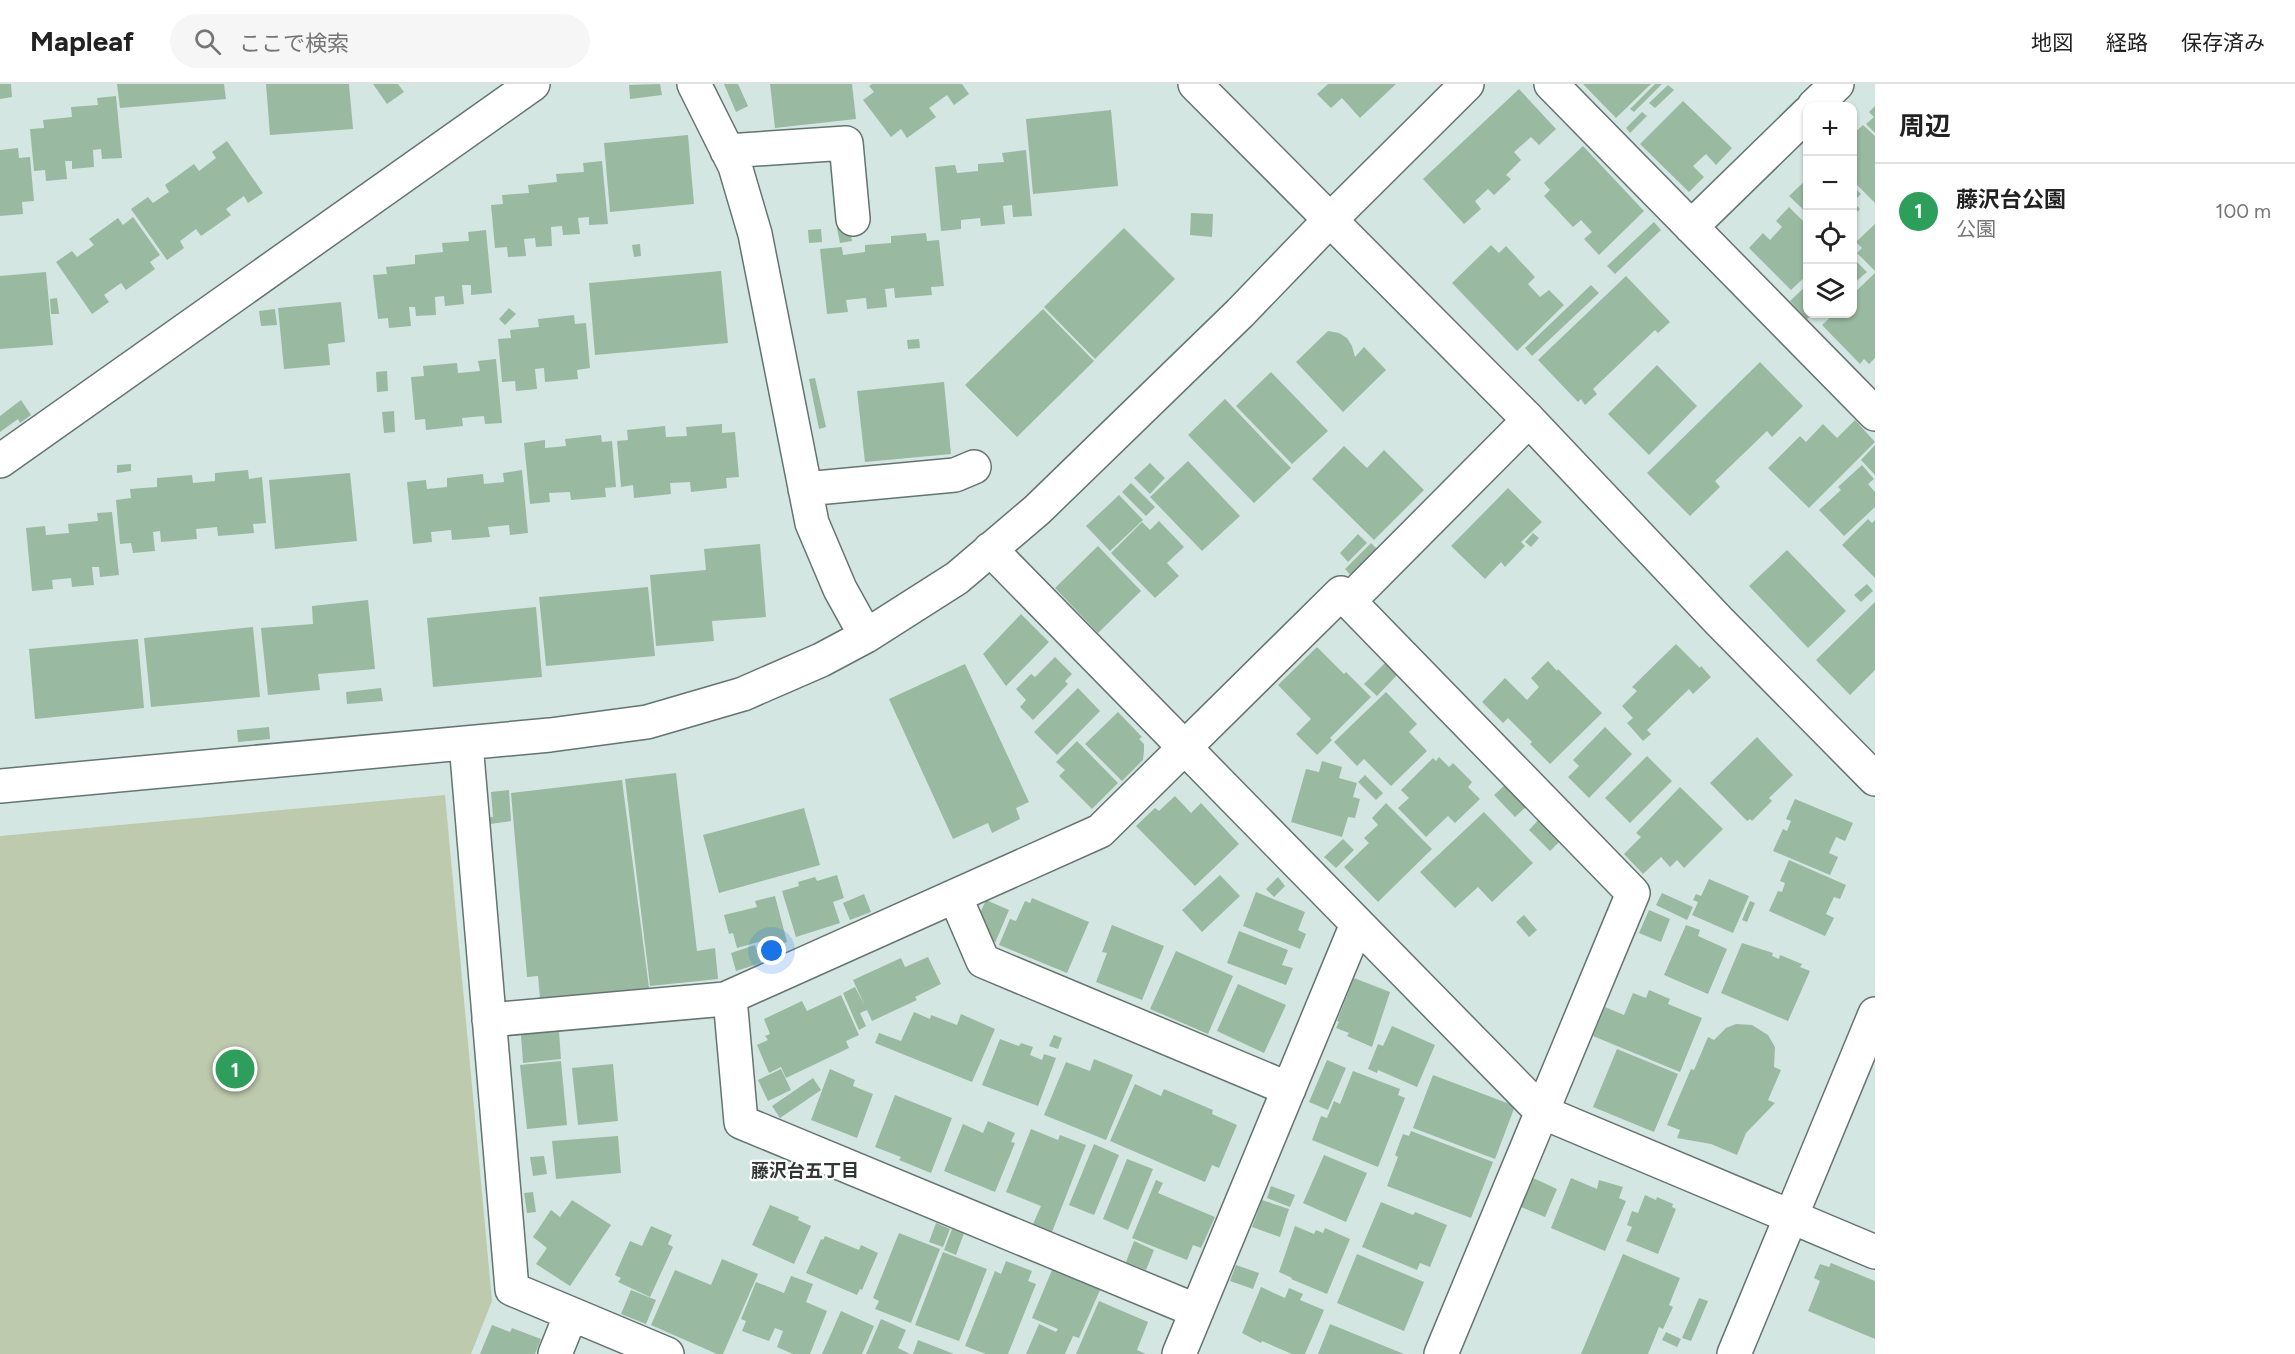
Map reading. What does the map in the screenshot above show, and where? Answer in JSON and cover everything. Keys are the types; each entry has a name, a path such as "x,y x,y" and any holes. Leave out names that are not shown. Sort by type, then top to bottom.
{"street":[{"path":"0,461 533,84"},
{"path":"694,84 735,166 755,234 812,523 840,589 866,636"},
{"path":"1195,84 1529,420 1719,621 1875,779"},
{"path":"0,786 550,735 646,722 743,694 821,660 866,636 957,578 1037,510 1240,313 1330,219 1467,84"},
{"path":"1551,84 1691,227 1870,400"},
{"path":"1818,102 1838,84"},
{"path":"1691,227 1803,118"},
{"path":"727,150 846,143 853,219"},
{"path":"1349,602 1529,420"},
{"path":"805,489 955,475 974,467"},
{"path":"990,549 1542,1112 1875,1252"},
{"path":"489,1020 729,998 1100,831 1341,593 1633,893 1441,1354"},
{"path":"466,743 512,1289 667,1354"},
{"path":"955,896 983,962 1289,1089"},
{"path":"1179,1354 1357,924"},
{"path":"729,998 741,1122 1197,1311"},
{"path":"1734,1354 1875,1014"},
{"path":"555,1354 571,1314"}],"green space":[{"path":"445,795 492,1301 471,1354 0,1354 0,836"}],"building":[{"path":"0,84 11,84 12,97 0,99"},
{"path":"117,84 224,84 226,99 120,108"},
{"path":"266,84 349,84 353,129 270,135"},
{"path":"373,84 398,84 404,92 387,104"},
{"path":"660,84 662,95 630,99 629,85"},
{"path":"724,84 738,84 748,106 736,112"},
{"path":"770,84 852,84 856,119 775,128"},
{"path":"872,84 962,84 969,94 954,105 947,95 929,108 936,117 907,138 901,129 891,137 863,100 874,92 869,86"},
{"path":"1328,84 1396,84 1360,118 1342,98 1331,108 1317,94"},
{"path":"1583,84 1651,84 1616,118"},
{"path":"1655,84 1662,84 1634,112 1630,109"},
{"path":"1668,85 1674,90 1655,108 1649,103"},
{"path":"1519,89 1556,129 1539,145 1531,137 1514,152 1521,160 1506,175 1511,179 1494,195 1488,189 1475,201 1481,209 1464,224 1423,179"},
{"path":"116,96 122,158 102,159 101,149 93,150 94,167 72,169 72,161 65,161 67,179 46,181 45,170 34,171 30,129 44,128 43,120 72,117 71,107 98,105 97,98"},
{"path":"1683,101 1732,148 1716,165 1706,154 1693,166 1704,177 1689,192 1640,144"},
{"path":"1875,106 1875,133 1866,124 1874,117 1869,112"},
{"path":"1111,110 1118,186 1033,194 1026,119"},
{"path":"1642,112 1647,116 1630,133 1626,128"},
{"path":"1863,125 1875,136 1875,203 1857,185 1857,130"},
{"path":"688,135 694,204 610,212 604,143"},
{"path":"227,141 263,193 248,203 244,196 226,209 231,215 201,236 196,229 180,241 184,248 167,260 131,209 148,197 153,203 169,192 165,185 194,164 199,171 216,158 212,152"},
{"path":"1583,146 1644,211 1599,255 1584,239 1592,232 1581,220 1573,227 1544,196 1550,190 1544,183"},
{"path":"18,148 19,158 30,157 34,201 22,202 23,214 0,216 0,150"},
{"path":"1026,150 1032,216 1013,217 1012,205 1003,206 1005,224 981,226 980,218 961,220 961,229 941,231 935,167 955,165 957,173 978,171 978,164 1004,162 1002,153"},
{"path":"602,161 608,224 589,225 589,217 578,218 580,234 563,235 562,226 551,227 552,246 536,247 535,238 524,239 526,256 508,257 507,247 495,248 491,205 503,204 502,195 529,193 528,185 557,182 556,174 584,172 583,163"},
{"path":"1803,183 1803,209 1789,196"},
{"path":"1789,207 1803,221 1803,279 1791,290 1749,248 1763,233 1770,240 1782,227 1776,221"},
{"path":"1191,213 1213,214 1212,237 1190,235"},
{"path":"133,217 160,255 150,262 155,269 126,290 121,283 104,295 109,302 92,314 56,262 72,251 77,257 94,245 89,239 118,218 123,225"},
{"path":"1654,222 1661,230 1615,274 1607,266"},
{"path":"1875,224 1875,271 1857,253 1862,248 1857,241"},
{"path":"850,227 852,241 840,243 837,228"},
{"path":"1124,228 1175,279 1095,359 1044,307"},
{"path":"821,229 822,242 809,243 808,230"},
{"path":"486,230 492,293 471,295 471,285 462,285 464,304 445,306 444,296 435,297 436,315 416,316 415,307 409,307 411,326 389,328 388,318 378,319 373,275 387,274 386,267 415,264 415,255 443,252 442,243 469,241 468,232"},
{"path":"926,233 927,241 939,240 944,286 931,287 932,295 895,298 894,288 885,289 887,307 867,309 866,298 846,300 848,312 827,314 820,249 842,247 843,255 865,252 865,245 891,243 891,236"},
{"path":"640,244 641,256 634,257 632,245"},
{"path":"1491,245 1499,253 1506,246 1535,277 1528,284 1540,297 1549,290 1564,305 1517,351 1452,283"},
{"path":"1857,262 1867,272 1857,281"},
{"path":"721,271 728,343 595,355 589,283"},
{"path":"46,272 53,345 0,349 0,276"},
{"path":"1875,273 1875,358 1869,364 1864,359 1860,364 1822,325 1830,318 1857,318 1857,290"},
{"path":"1626,276 1670,322 1658,333 1655,330 1593,389 1597,394 1585,405 1581,399 1578,402 1538,360"},
{"path":"1591,285 1599,293 1532,356 1525,348"},
{"path":"1803,289 1803,315 1790,301"},
{"path":"57,298 59,314 51,314 50,299"},
{"path":"341,302 345,342 328,344 330,365 284,369 278,308"},
{"path":"509,308 516,314 505,325 499,319"},
{"path":"275,309 277,325 261,326 259,311"},
{"path":"1043,309 1094,361 1017,437 965,385"},
{"path":"574,315 575,324 586,323 590,368 577,370 578,379 545,382 544,368 535,369 537,389 516,391 515,381 502,382 498,339 511,338 510,330 539,327 538,319"},
{"path":"1328,331 1339,333 1347,338 1355,357 1364,347 1386,370 1343,412 1296,362"},
{"path":"919,339 920,348 908,349 907,340"},
{"path":"496,359 502,423 485,424 484,416 462,418 463,426 426,430 425,419 415,420 411,377 424,376 423,366 457,363 458,373 480,371 478,361"},
{"path":"1760,362 1803,406 1772,437 1767,431 1715,481 1720,487 1690,516 1647,473"},
{"path":"1657,365 1697,406 1649,455 1608,414"},
{"path":"387,371 388,391 377,392 376,372"},
{"path":"1271,372 1328,431 1292,464 1236,406"},
{"path":"815,378 826,427 819,429 809,379"},
{"path":"944,382 951,454 865,462 857,391"},
{"path":"1225,399 1291,468 1254,503 1188,435"},
{"path":"21,400 31,415 20,423 18,419 0,432 0,416"},
{"path":"394,411 395,432 384,433 382,412"},
{"path":"1855,420 1875,442 1809,508 1768,468 1800,436 1806,442 1823,424 1837,438"},
{"path":"722,424 722,433 735,432 739,477 726,478 727,488 691,492 690,482 670,483 671,494 634,498 633,485 621,487 617,441 628,440 627,430 665,426 666,437 687,436 686,427"},
{"path":"601,435 602,442 612,441 616,487 605,488 606,497 571,500 570,492 549,493 550,502 530,504 524,443 545,440 545,448 566,446 565,439"},
{"path":"1875,445 1875,475 1861,460"},
{"path":"1344,446 1367,468 1384,450 1424,490 1374,540 1312,479"},
{"path":"1188,461 1240,516 1202,551 1150,497"},
{"path":"1150,463 1165,478 1150,494 1134,478"},
{"path":"131,464 131,471 117,473 117,465"},
{"path":"1862,465 1874,479 1868,484 1875,492 1875,507 1844,536 1819,510 1841,490 1838,487"},
{"path":"248,470 249,479 262,477 266,523 253,524 254,533 218,536 217,527 196,529 197,539 161,542 160,531 153,532 155,551 133,553 131,543 120,544 116,500 131,498 130,489 157,487 157,478 192,475 193,483 215,481 215,473"},
{"path":"522,470 528,533 510,535 509,525 488,527 490,537 452,540 451,530 431,532 432,542 413,544 407,482 426,480 427,489 447,487 447,478 483,474 484,484 504,482 503,473"},
{"path":"350,473 357,541 275,549 269,480"},
{"path":"1131,483 1155,507 1146,516 1122,492"},
{"path":"1508,488 1542,522 1521,542 1525,546 1505,567 1501,562 1485,579 1451,546"},
{"path":"1119,495 1143,520 1110,551 1086,526"},
{"path":"112,512 119,575 100,577 99,567 92,567 94,585 72,587 71,578 52,580 53,589 32,591 26,528 45,526 46,535 69,533 68,524 98,521 97,513"},
{"path":"1868,519 1872,523 1875,520 1875,578 1842,545"},
{"path":"1159,521 1184,547 1167,563 1179,576 1155,598 1111,553 1142,522 1150,530"},
{"path":"1533,533 1539,538 1531,547 1525,542"},
{"path":"1358,534 1367,543 1348,562 1340,553"},
{"path":"1371,543 1381,553 1354,579 1345,569"},
{"path":"760,544 766,617 712,621 714,641 656,646 650,575 706,570 704,549"},
{"path":"1098,546 1141,591 1098,633 1055,588"},
{"path":"1787,550 1846,611 1808,648 1749,586"},
{"path":"1867,584 1873,591 1861,602 1854,595"},
{"path":"648,587 655,656 546,666 539,597"},
{"path":"368,600 375,669 318,674 320,690 268,695 261,628 313,624 312,606"},
{"path":"1875,602 1875,670 1850,695 1816,660"},
{"path":"536,607 542,677 433,687 427,618"},
{"path":"1021,614 1049,642 1006,686 983,654"},
{"path":"253,627 260,697 151,707 144,638"},
{"path":"138,639 144,708 35,719 29,649"},
{"path":"1676,644 1711,677 1693,694 1689,689 1647,730 1651,734 1643,741 1627,723 1633,718 1622,706 1637,691 1632,687"},
{"path":"1317,647 1371,697 1330,738 1332,740 1317,755 1296,734 1311,719 1278,685"},
{"path":"1055,657 1072,674 1065,681 1068,684 1033,720 1020,707 1026,700 1016,689 1031,674 1035,677"},
{"path":"1548,661 1602,713 1550,764 1508,718 1503,723 1482,702 1505,678 1527,700 1539,687 1531,678"},
{"path":"1386,662 1398,674 1377,696 1364,684"},
{"path":"965,664 1029,802 1016,808 1020,819 992,833 988,823 953,839 889,699"},
{"path":"381,688 383,701 347,704 346,692"},
{"path":"1078,688 1100,711 1057,755 1034,732"},
{"path":"1386,692 1417,724 1409,732 1427,751 1391,786 1364,759 1357,766 1334,742"},
{"path":"1118,712 1142,737 1139,739 1144,744 1143,760 1122,781 1085,744"},
{"path":"269,727 270,739 238,742 237,730"},
{"path":"1605,727 1632,754 1589,798 1568,777 1579,766 1573,760"},
{"path":"1757,737 1793,775 1769,798 1772,801 1752,821 1750,819 1747,821 1710,783"},
{"path":"1077,741 1118,783 1092,809 1059,776 1065,770 1056,762"},
{"path":"1647,756 1672,781 1630,823 1605,798"},
{"path":"1439,757 1449,767 1453,763 1472,782 1468,787 1480,799 1455,823 1448,816 1426,837 1398,808 1409,798 1401,790 1433,758 1436,761"},
{"path":"1322,761 1342,767 1339,778 1357,783 1353,797 1360,799 1355,818 1348,817 1342,837 1291,822 1306,769 1319,772"},
{"path":"676,773 697,951 715,948 718,979 650,986 625,779"},
{"path":"1365,775 1383,793 1376,800 1358,782"},
{"path":"622,780 649,988 540,998 538,976 527,977 511,793"},
{"path":"1506,784 1527,806 1515,817 1494,795"},
{"path":"1680,787 1723,829 1684,868 1677,860 1670,867 1661,857 1643,874 1624,854 1641,837 1636,833"},
{"path":"509,790 511,821 490,824 489,817 493,817 491,792"},
{"path":"1175,796 1191,813 1201,803 1239,844 1195,886 1136,826 1155,808 1159,811"},
{"path":"1795,799 1853,823 1845,841 1836,837 1829,853 1838,857 1830,875 1773,851 1783,829 1787,831 1791,821 1786,819"},
{"path":"1386,803 1432,849 1378,902 1344,867 1369,843 1364,838 1378,825 1372,818"},
{"path":"804,808 820,865 719,893 703,835"},
{"path":"1484,812 1533,863 1492,902 1478,887 1455,908 1420,872"},
{"path":"1540,818 1561,840 1550,851 1529,830"},
{"path":"1343,839 1354,850 1336,868 1324,857"},
{"path":"1789,860 1846,885 1840,899 1834,897 1826,914 1834,918 1825,936 1769,911 1778,891 1782,892 1785,883 1780,881"},
{"path":"837,875 844,898 833,902 840,923 796,937 782,891 799,886 798,882 815,877 817,881"},
{"path":"1220,875 1240,896 1202,932 1182,910"},
{"path":"1278,877 1285,886 1274,897 1266,889"},
{"path":"1709,879 1749,896 1733,933 1692,915 1698,902 1693,900 1696,894 1701,896"},
{"path":"1256,892 1305,912 1298,930 1306,934 1300,949 1243,926"},
{"path":"1662,893 1693,907 1687,920 1656,905"},
{"path":"864,894 871,912 850,920 843,903"},
{"path":"775,896 787,942 764,948 762,941 737,948 733,933 729,934 724,915 757,907 755,901"},
{"path":"1032,898 1089,922 1067,973 999,945 1010,919 1016,921 1025,901 1030,903"},
{"path":"986,900 1009,910 995,943 984,927 980,913"},
{"path":"1750,901 1755,903 1747,922 1742,920"},
{"path":"1649,910 1670,919 1661,942 1639,933"},
{"path":"1524,915 1537,930 1529,937 1516,922"},
{"path":"1112,925 1164,946 1142,1000 1096,982 1107,953 1102,952"},
{"path":"1686,925 1700,930 1698,936 1727,949 1708,994 1664,975"},
{"path":"1239,931 1288,950 1282,965 1293,968 1286,985 1227,963"},
{"path":"1742,943 1773,953 1772,956 1779,959 1780,955 1802,964 1800,967 1810,971 1788,1021 1721,993"},
{"path":"755,945 761,963 736,971 731,953"},
{"path":"1176,951 1233,976 1208,1034 1150,1009"},
{"path":"928,957 941,984 915,997 917,1000 872,1021 867,1010 860,1013 866,1026 859,1030 843,993 855,987 865,1006 853,980 901,958 905,967"},
{"path":"1354,978 1390,992 1372,1047 1347,1036 1349,1033 1336,1028"},
{"path":"1238,984 1286,1005 1264,1053 1217,1031"},
{"path":"1649,990 1670,999 1668,1004 1702,1018 1680,1072 1593,1036 1605,1007 1624,1015 1633,993 1646,998"},
{"path":"841,995 859,1035 846,1041 849,1048 786,1078 781,1067 769,1073 757,1045 768,1040 765,1036 770,1034 764,1019 802,1001 807,1011"},
{"path":"914,1012 930,1019 931,1015 957,1025 961,1014 995,1029 972,1082 875,1043 879,1033 901,1041"},
{"path":"1736,1024 1752,1025 1768,1035 1775,1047 1774,1067 1781,1070 1768,1100 1775,1103 1746,1133 1737,1155 1711,1144 1677,1138 1680,1130 1667,1125 1691,1069 1694,1070 1708,1037 1714,1040 1726,1028"},
{"path":"1392,1026 1435,1045 1417,1087 1378,1070 1377,1073 1368,1069 1378,1044 1383,1046"},
{"path":"559,1032 561,1059 523,1063 521,1035"},
{"path":"1054,1035 1062,1038 1058,1049 1049,1046"},
{"path":"1000,1039 1019,1046 1021,1043 1033,1047 1030,1055 1042,1060 1044,1054 1056,1058 1038,1106 982,1085"},
{"path":"1617,1049 1678,1074 1654,1132 1593,1107"},
{"path":"1094,1059 1133,1075 1106,1140 1044,1115 1066,1062 1090,1071"},
{"path":"1327,1060 1346,1068 1328,1110 1309,1102"},
{"path":"561,1061 567,1125 527,1129 520,1065"},
{"path":"613,1064 618,1121 578,1125 572,1068"},
{"path":"781,1069 791,1090 768,1101 758,1080"},
{"path":"830,1069 855,1080 853,1086 873,1094 857,1138 811,1120"},
{"path":"1353,1071 1400,1089 1398,1095 1405,1098 1378,1167 1312,1140 1321,1116 1327,1118 1334,1101 1340,1104"},
{"path":"1433,1075 1515,1106 1495,1159 1413,1128"},
{"path":"813,1078 821,1090 780,1118 772,1106"},
{"path":"1135,1084 1161,1096 1164,1089 1213,1110 1212,1114 1237,1125 1219,1168 1212,1165 1205,1182 1110,1141"},
{"path":"895,1095 952,1118 931,1173 899,1160 901,1157 875,1147"},
{"path":"988,1121 1015,1133 1011,1142 1015,1143 995,1192 944,1171 963,1124 983,1133"},
{"path":"1031,1129 1058,1140 1060,1135 1086,1145 1052,1232 1033,1224 1041,1206 1006,1192"},
{"path":"1411,1131 1493,1162 1471,1218 1387,1186 1398,1157 1395,1155 1403,1134 1409,1136"},
{"path":"618,1136 621,1173 556,1179 552,1141"},
{"path":"1094,1144 1119,1155 1094,1215 1069,1205"},
{"path":"1324,1155 1367,1173 1346,1222 1303,1203"},
{"path":"544,1156 547,1174 533,1176 530,1157"},
{"path":"1127,1159 1153,1169 1128,1230 1103,1219"},
{"path":"1533,1178 1557,1189 1545,1217 1521,1207"},
{"path":"1571,1178 1597,1189 1599,1180 1623,1187 1619,1198 1626,1201 1605,1251 1551,1228"},
{"path":"1156,1180 1163,1183 1158,1193 1215,1217 1201,1248 1193,1245 1187,1260 1132,1238"},
{"path":"1271,1186 1295,1195 1290,1207 1267,1198"},
{"path":"533,1192 536,1212 527,1213 524,1193"},
{"path":"1645,1195 1673,1204 1672,1207 1676,1209 1658,1254 1626,1241 1632,1227 1627,1225 1632,1211 1638,1213"},
{"path":"572,1200 611,1225 570,1286 536,1264 547,1248 533,1237 551,1210 560,1217"},
{"path":"1262,1200 1289,1209 1280,1237 1252,1227"},
{"path":"1381,1202 1447,1225 1430,1267 1420,1263 1417,1270 1362,1247"},
{"path":"770,1205 799,1217 798,1220 811,1226 794,1264 752,1245"},
{"path":"936,1223 950,1229 943,1247 929,1242"},
{"path":"651,1226 672,1235 668,1244 673,1247 650,1297 618,1282 621,1278 615,1275 630,1241 642,1246"},
{"path":"1295,1226 1314,1234 1316,1230 1323,1233 1325,1228 1350,1239 1327,1294 1279,1272"},
{"path":"952,1229 964,1233 956,1255 944,1250"},
{"path":"899,1233 940,1249 911,1323 875,1309 879,1301 873,1298"},
{"path":"825,1236 859,1250 861,1245 878,1253 862,1290 860,1289 857,1295 806,1273 821,1239 823,1240"},
{"path":"1134,1241 1154,1250 1146,1270 1126,1262"},
{"path":"943,1252 987,1269 959,1341 915,1325"},
{"path":"1357,1254 1424,1282 1404,1331 1337,1303"},
{"path":"1623,1254 1680,1278 1669,1305 1673,1307 1663,1329 1659,1327 1648,1354 1581,1354"},
{"path":"722,1259 758,1274 723,1354 717,1354 651,1325 675,1270 711,1285"},
{"path":"1006,1261 1032,1271 1028,1281 1036,1284 1008,1354 986,1354 965,1346 995,1271 1001,1274"},
{"path":"1831,1263 1875,1281 1875,1339 1808,1311 1820,1281 1814,1278 1820,1264 1829,1267"},
{"path":"1236,1265 1259,1273 1253,1289 1230,1281"},
{"path":"1052,1270 1100,1290 1079,1338 1073,1336 1065,1354 1026,1354 1039,1324 1056,1332 1058,1329 1032,1318"},
{"path":"791,1276 813,1284 806,1302 827,1311 810,1354 793,1354 777,1347 783,1331 775,1328 769,1341 742,1331 746,1321 741,1319 756,1282 784,1293"},
{"path":"1261,1287 1285,1298 1289,1288 1303,1294 1300,1300 1324,1310 1305,1354 1292,1354 1262,1341 1261,1343 1242,1333"},
{"path":"631,1290 656,1300 646,1324 621,1314"},
{"path":"1699,1298 1708,1301 1691,1341 1682,1338"},
{"path":"1099,1301 1148,1322 1137,1350 1146,1354 1076,1354"},
{"path":"841,1311 874,1326 862,1354 822,1354"},
{"path":"881,1319 906,1330 898,1348 910,1354 866,1354"},
{"path":"1330,1324 1404,1354 1318,1354"},
{"path":"492,1325 510,1332 512,1328 541,1339 535,1354 480,1354"},
{"path":"1666,1332 1681,1339 1677,1347 1662,1340"},
{"path":"918,1340 954,1354 913,1354"}],"place":[{"name":"藤沢台公園","path":"235,1069"}],"district":[{"name":"藤沢台五丁目","path":"805,1171"}]}
